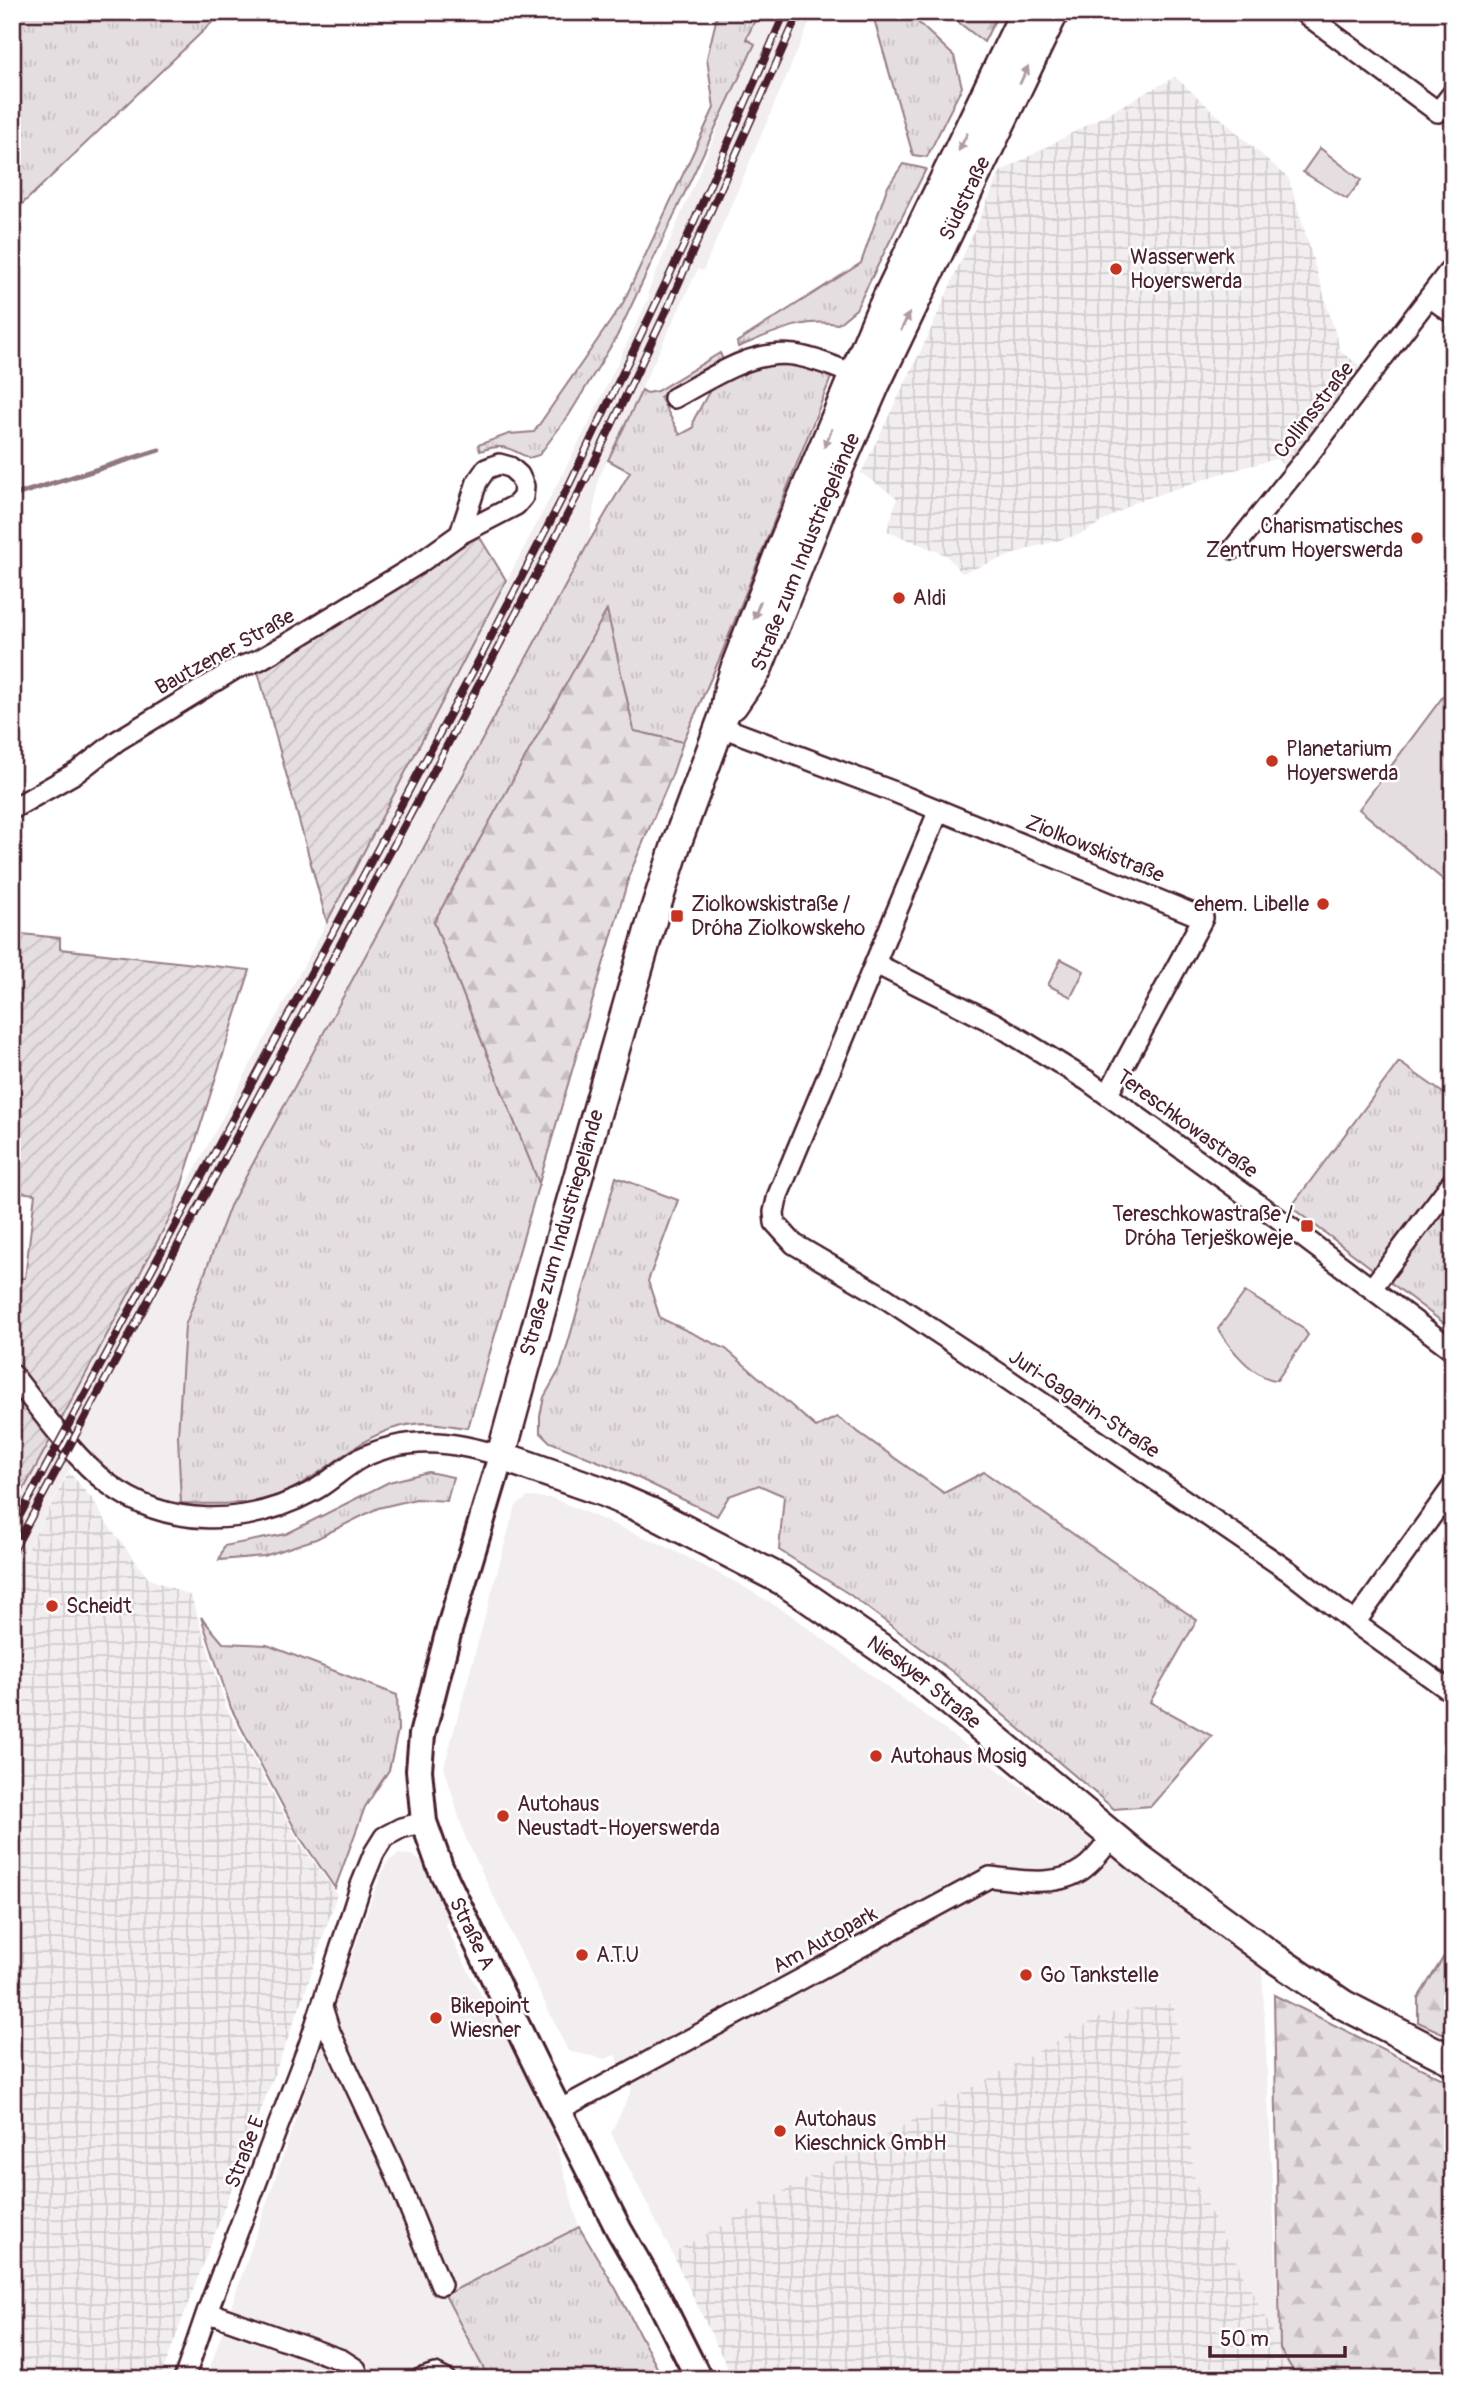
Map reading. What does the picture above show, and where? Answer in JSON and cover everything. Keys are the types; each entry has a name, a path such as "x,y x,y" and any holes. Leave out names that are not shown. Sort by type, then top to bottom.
{"main road":[{"name":"Südstraße","path":"866,379 879,315 1025,12"},
{"name":"Südstraße","path":"866,379 1054,12"},
{"name":"Straße zum Industriegelände","path":"501,1456 562,1232 676,845 722,721 757,670 824,502 866,379"},
{"name":"Nieskyer Straße","path":"501,1456 604,1492 650,1512 782,1580 911,1670 1113,1836 1273,1957 1344,2005 1453,2061"}],"street":[{"path":"1303,12 1438,111 1453,93"},
{"name":"Collinsstraße","path":"1233,549 1453,266"},
{"path":"1430,297 1453,314"},
{"path":"674,398 742,362 764,357 792,355 820,361 866,379"},
{"name":"Bautzener Straße","path":"12,809 77,772 117,741 234,669 259,660 385,584 460,534"},
{"name":"Ziolkowskistraße","path":"722,721 1203,918 1108,1094"},
{"path":"876,964 939,810"},
{"name":"Tereschkowastraße","path":"876,964 996,1024 1108,1094 1453,1350"},
{"name":"Juri-Gagarin-Straße","path":"876,964 778,1195 774,1212 775,1223 781,1233 794,1244 881,1295 1012,1382 1290,1572 1453,1693"},
{"path":"1372,1288 1453,1181"},
{"path":"12,1374 78,1455 104,1481 134,1502 179,1516 210,1520 244,1515 292,1501 327,1483 361,1458 404,1443 434,1441 501,1456"},
{"name":"Straße A","path":"501,1456 437,1673 422,1735 419,1770 424,1822 440,1867 559,2110 619,2230 659,2299 699,2379"},
{"path":"1356,1623 1453,1486"},
{"name":"Straße E","path":"184,2379 322,2007 374,1853 384,1837 401,1828 424,1822"},
{"name":"Am Autopark","path":"559,2110 990,1877 1033,1881 1069,1876 1090,1863 1113,1836"},
{"path":"322,2007 330,2032 392,2165 441,2285"},
{"path":"207,2312 342,2360 355,2369 359,2379"},
{"path":"420,2379 435,2374 445,2379"}],"shaded area":[{"path":"759,12 814,12 703,271 698,269 598,480 589,542 230,1206 185,1326 178,1436 181,1503 140,1493 114,1475 82,1446 12,1577 12,1512 409,768 589,423 650,295 647,294 754,44 747,39"},
{"path":"1175,77 1289,179 1341,352 1371,373 1293,473 1276,459 1223,473 1136,502 1081,534 1031,548 962,573 946,555 887,531 897,498 861,473 928,336 1000,172"},
{"path":"69,1472 93,1500 148,1578 191,1596 226,1707 297,1839 337,1894 305,1993 160,2379 12,2379 12,1577"},
{"path":"528,1497 552,1498 665,1546 788,1613 1262,1966 1280,2349 1195,2183 1174,2003 1106,2014 672,2253 611,2133 632,2089 615,2055 605,2059 568,2051 465,1837 444,1767 511,1521 516,1506"},
{"path":"399,1854 411,1855 422,1862 451,1921 445,1923 458,1951 497,2025 503,2023 548,2114 579,2227 445,2295 489,2379 206,2379 374,1892 387,1862"},
{"path":"1174,2003 1195,2183 1298,2379 733,2379 672,2253 1106,2014"}],"green space":[{"path":"12,12 223,12 12,214"},
{"path":"718,12 759,12 746,39 755,44 617,336 569,415 539,455 529,458 501,447 480,451 478,445 509,434 534,432 623,303 714,108 707,58"},
{"path":"872,12 907,12 954,56 962,87 927,157 913,155"},
{"path":"955,12 999,12 984,42 958,22"},
{"path":"1320,148 1361,180 1347,199 1303,172"},
{"path":"903,164 926,169 856,309 838,324 825,322 799,325 738,347 737,342 861,263 887,188"},
{"path":"720,353 723,360 660,397 680,435 693,428 694,419 714,383 741,368 798,361 834,370 719,660 683,742 634,731 607,612 434,922 539,1183 468,1428 427,1423 394,1428 358,1445 309,1479 272,1497 238,1503 181,1503 178,1436 185,1326 230,1206 589,542 630,472 608,460 642,390 647,393 657,391"},
{"path":"479,536 506,580 327,922 257,668"},
{"path":"607,610 634,731 683,742 672,775 630,873 539,1183 434,922"},
{"path":"1453,683 1453,888 1359,809"},
{"path":"12,933 60,938 60,949 250,970 173,1212 12,1511 12,1278 25,1278 35,1194 12,1191"},
{"path":"1061,959 1084,971 1071,997 1048,985"},
{"path":"1399,1062 1453,1100 1453,1330 1291,1207"},
{"path":"616,1177 678,1200 648,1281 660,1318 726,1349 816,1427 837,1417 944,1493 984,1472 1197,1620 1150,1702 1212,1736 1151,1806 1114,1809 954,1673 849,1594 779,1550 784,1496 759,1485 729,1496 717,1516 632,1475 550,1442 540,1432 544,1397 561,1367"},
{"path":"1245,1292 1302,1327 1308,1335 1277,1380 1251,1368 1235,1353 1218,1329"},
{"path":"428,1472 453,1477 447,1501 416,1499 378,1508 316,1539 264,1556 219,1560 224,1546 286,1534 389,1482"},
{"path":"201,1617 223,1643 267,1645 397,1695 398,1730 389,1770 365,1807 335,1888 297,1833 231,1708"},
{"path":"1453,1942 1453,2038 1418,2022 1418,1998"},
{"path":"1274,1995 1453,2084 1453,2379 1298,2379 1280,2349"},
{"path":"579,2227 616,2289 663,2379 489,2379 445,2295"}],"waterway":[{"path":"12,496 159,450"}],"railway":[{"path":"12,1530 479,660 569,485 683,247 785,12"},
{"path":"12,1553 429,780 588,475 669,305 799,12"}],"place":[{"name":"Wasserwerk Hoyerswerda","path":"1116,269"},
{"name":"Charismatisches Zentrum Hoyerswerda","path":"1417,538"},
{"name":"Aldi","path":"899,598"},
{"name":"Planetarium Hoyerswerda","path":"1272,761"},
{"name":"ehem. Libelle","path":"1323,904"},
{"name":"Ziolkowskistraße / Dróha Ziolkowskeho","path":"677,916"},
{"name":"Tereschkowastraße / Dróha Terješkoweje","path":"1307,1226"},
{"name":"Scheidt","path":"52,1606"},
{"name":"Autohaus Mosig","path":"876,1756"},
{"name":"Autohaus Neustadt-Hoyerswerda","path":"503,1816"},
{"name":"A.T.U","path":"582,1955"},
{"name":"Go Tankstelle","path":"1026,1975"},
{"name":"Bikepoint Wiesner","path":"436,2018"},
{"name":"Autohaus Kieschnick GmbH","path":"780,2131"}]}
